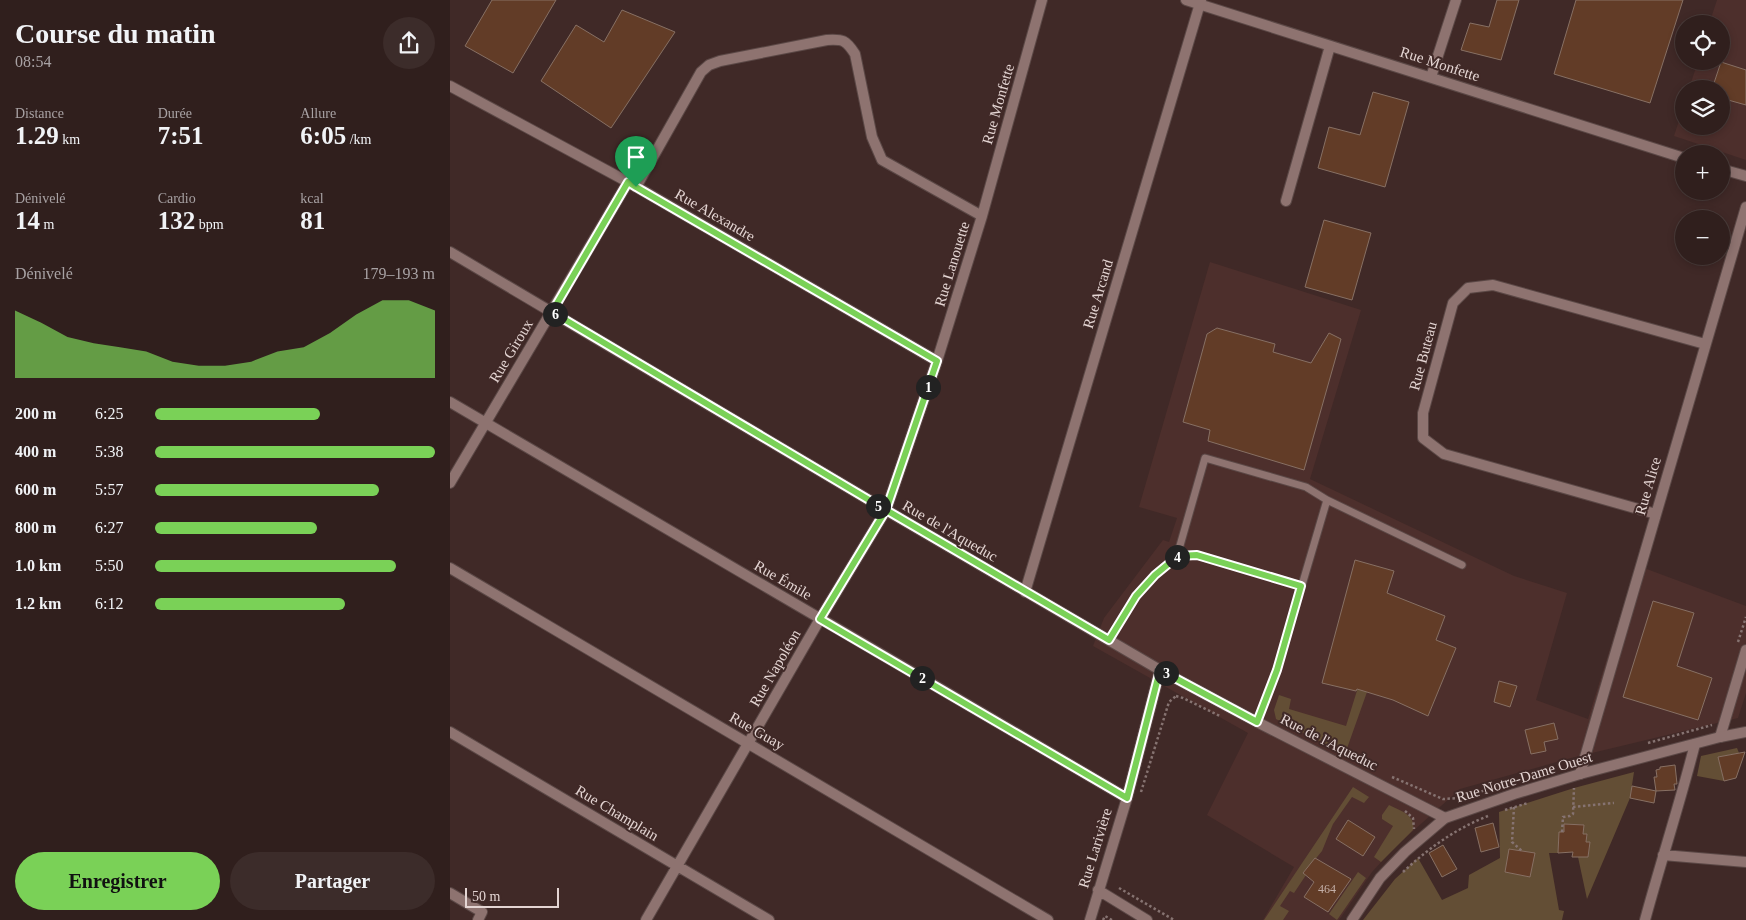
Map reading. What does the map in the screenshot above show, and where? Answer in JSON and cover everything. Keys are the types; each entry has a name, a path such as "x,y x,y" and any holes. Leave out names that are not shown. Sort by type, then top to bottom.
{"street":[{"name":"Rue Monfette","path":"982,216 1042,0"},
{"name":"Rue Monfette","path":"1186,0 1201,2 1330,46 1675,155"},
{"path":"1431,77 1456,0"},
{"name":"Rue Arcand","path":"1025,592 1201,2"},
{"name":"Rue Lanouette","path":"827,40 839,39 848,43 855,54 872,137 882,160 982,216 937,361 886,510"},
{"name":"Rue Giroux","path":"450,483 552,312 701,72 709,65 720,61 827,40"},
{"path":"1286,201 1330,46"},
{"name":"Rue Alexandre","path":"450,86 632,184 937,361"},
{"path":"1730,172 1746,176"},
{"name":"Rue Alice","path":"1580,774 1746,207"},
{"name":"Rue de l'Aqueduc","path":"450,252 1160,670 1445,818"},
{"name":"Rue Buteau","path":"1656,514 1444,454 1422,438 1423,412 1453,303 1468,288 1493,285 1705,344"},
{"name":"Rue Émile","path":"450,402 1127,798"},
{"name":"Rue Napoléon","path":"646,920 820,619 886,510"},
{"name":"Rue Guay","path":"450,568 1048,920"},
{"path":"1720,737 1746,650"},
{"name":"Rue Larivière","path":"1090,920 1127,798 1160,670"},
{"name":"Rue Champlain","path":"450,732 769,920"},
{"name":"Rue Notre-Dame Ouest","path":"1352,920 1380,878 1410,847 1445,818 1580,774 1720,737 1746,732"},
{"path":"1645,920 1686,782 1695,744"},
{"path":"1663,855 1746,862"},
{"path":"1098,890 1147,920"},
{"path":"450,893 482,912 478,920"}],"lane":[{"path":"1109,640 1136,596 1155,575 1178,556 1205,458 1306,487 1327,500 1462,565"},
{"path":"1257,722 1277,670 1327,500"},
{"path":"1178,556 1197,555 1301,586"}],"path":[{"path":"1139,800 1169,702 1176,696 1222,717"},
{"path":"1648,743 1714,724"},
{"path":"1443,799 1459,798 1508,783"},
{"name":"Rue Notre-Dame Ouest","path":"1565,791 1574,788 1573,807"},
{"name":"Rue Notre-Dame Ouest","path":"1499,812 1532,801"},
{"path":"1562,832 1563,817 1572,815 1573,807 1614,803"},
{"path":"1514,807 1512,842 1522,851"},
{"name":"Rue Notre-Dame Ouest","path":"1401,874 1431,847 1455,831 1492,815"},
{"path":"1114,886 1174,920"},
{"path":"1105,916 1112,920"}],"shaded area":[{"path":"1717,0 1746,0 1746,160 1730,155 1730,145 1701,145 1674,136 1675,133 1675,135 1730,135 1730,80 1692,80 1695,70 1730,70 1730,15 1712,15"},
{"path":"1210,262 1361,310 1310,479 1514,576 1567,593 1536,700 1588,719 1636,565 1746,606 1746,693 1738,718 1571,758 1460,789 1394,848 1372,872 1339,920 1263,920 1294,867 1207,815 1248,733 1093,646 1104,618 1163,540 1169,542 1177,518 1139,507"},
{"path":"1387,594 1367,692 1345,754 1276,719 1274,710 1279,695 1291,699 1289,709 1346,726"},
{"path":"1737,748 1739,753 1718,757 1724,781 1697,776 1701,756"},
{"path":"1634,772 1630,798 1587,899 1578,857 1588,857 1590,842 1586,842 1587,834 1583,834 1583,825 1564,824 1564,832 1559,833 1558,853 1549,853 1559,910 1564,911 1562,920 1363,920 1395,879 1418,858 1442,900 1468,888 1469,875 1500,858 1499,812 1574,788"},
{"path":"1353,787 1369,797 1364,803 1352,797 1333,824 1322,851 1304,873 1306,875 1294,893 1290,891 1280,906 1289,911 1283,920 1264,920"},
{"path":"1389,805 1410,817 1413,830 1381,862 1374,857 1393,826 1382,819 1382,815"},
{"path":"1358,872 1366,878 1337,920 1329,914"}],"building":[{"path":"492,0 556,0 513,73 465,46"},
{"path":"1497,0 1519,0 1501,60 1461,50 1470,23 1489,27"},
{"path":"1576,0 1683,0 1678,15 1675,15 1675,25 1650,103 1554,74"},
{"path":"622,10 675,32 611,128 541,81 576,25 604,42"},
{"path":"1730,65 1746,70 1746,105 1730,101 1730,80 1715,80 1718,70 1730,70"},
{"path":"1373,92 1409,102 1385,187 1318,168 1329,127 1360,135"},
{"path":"1324,220 1371,233 1352,300 1305,287"},
{"path":"1217,328 1275,344 1273,352 1311,363 1329,333 1341,339 1304,470 1208,441 1210,430 1183,422 1207,334"},
{"path":"1355,560 1394,571 1387,593 1445,616 1436,640 1456,648 1428,716 1393,700 1357,689 1356,691 1322,683"},
{"path":"1653,601 1694,613 1677,666 1712,678 1698,720 1623,697"},
{"path":"1499,681 1517,686 1510,707 1494,702"},
{"path":"1554,723 1558,739 1544,742 1546,751 1531,754 1525,730"},
{"path":"1745,752 1736,778 1724,781 1718,757"},
{"path":"1675,765 1677,784 1674,784 1675,790 1656,791 1654,777 1657,777 1656,770 1660,769 1660,767"},
{"path":"1632,786 1656,791 1654,803 1630,798"},
{"path":"1348,820 1375,837 1363,856 1336,839"},
{"path":"1493,823 1499,847 1481,852 1475,828"},
{"path":"1564,824 1584,825 1583,834 1587,834 1586,842 1590,842 1588,857 1572,857 1573,852 1558,853 1559,832 1564,832"},
{"path":"1443,845 1457,869 1442,877 1429,853"},
{"path":"1509,849 1535,853 1530,877 1505,872"},
{"path":"1315,858 1351,879 1328,912 1304,897 1314,882 1303,873"}],"route":[{"path":"636,187 628,182 552,312 886,510 1025,592 1109,640 1136,596 1155,575 1178,556 1197,555 1301,586 1277,670 1257,722 1160,670 1127,798 820,619 886,510 937,361 636,187"}]}
